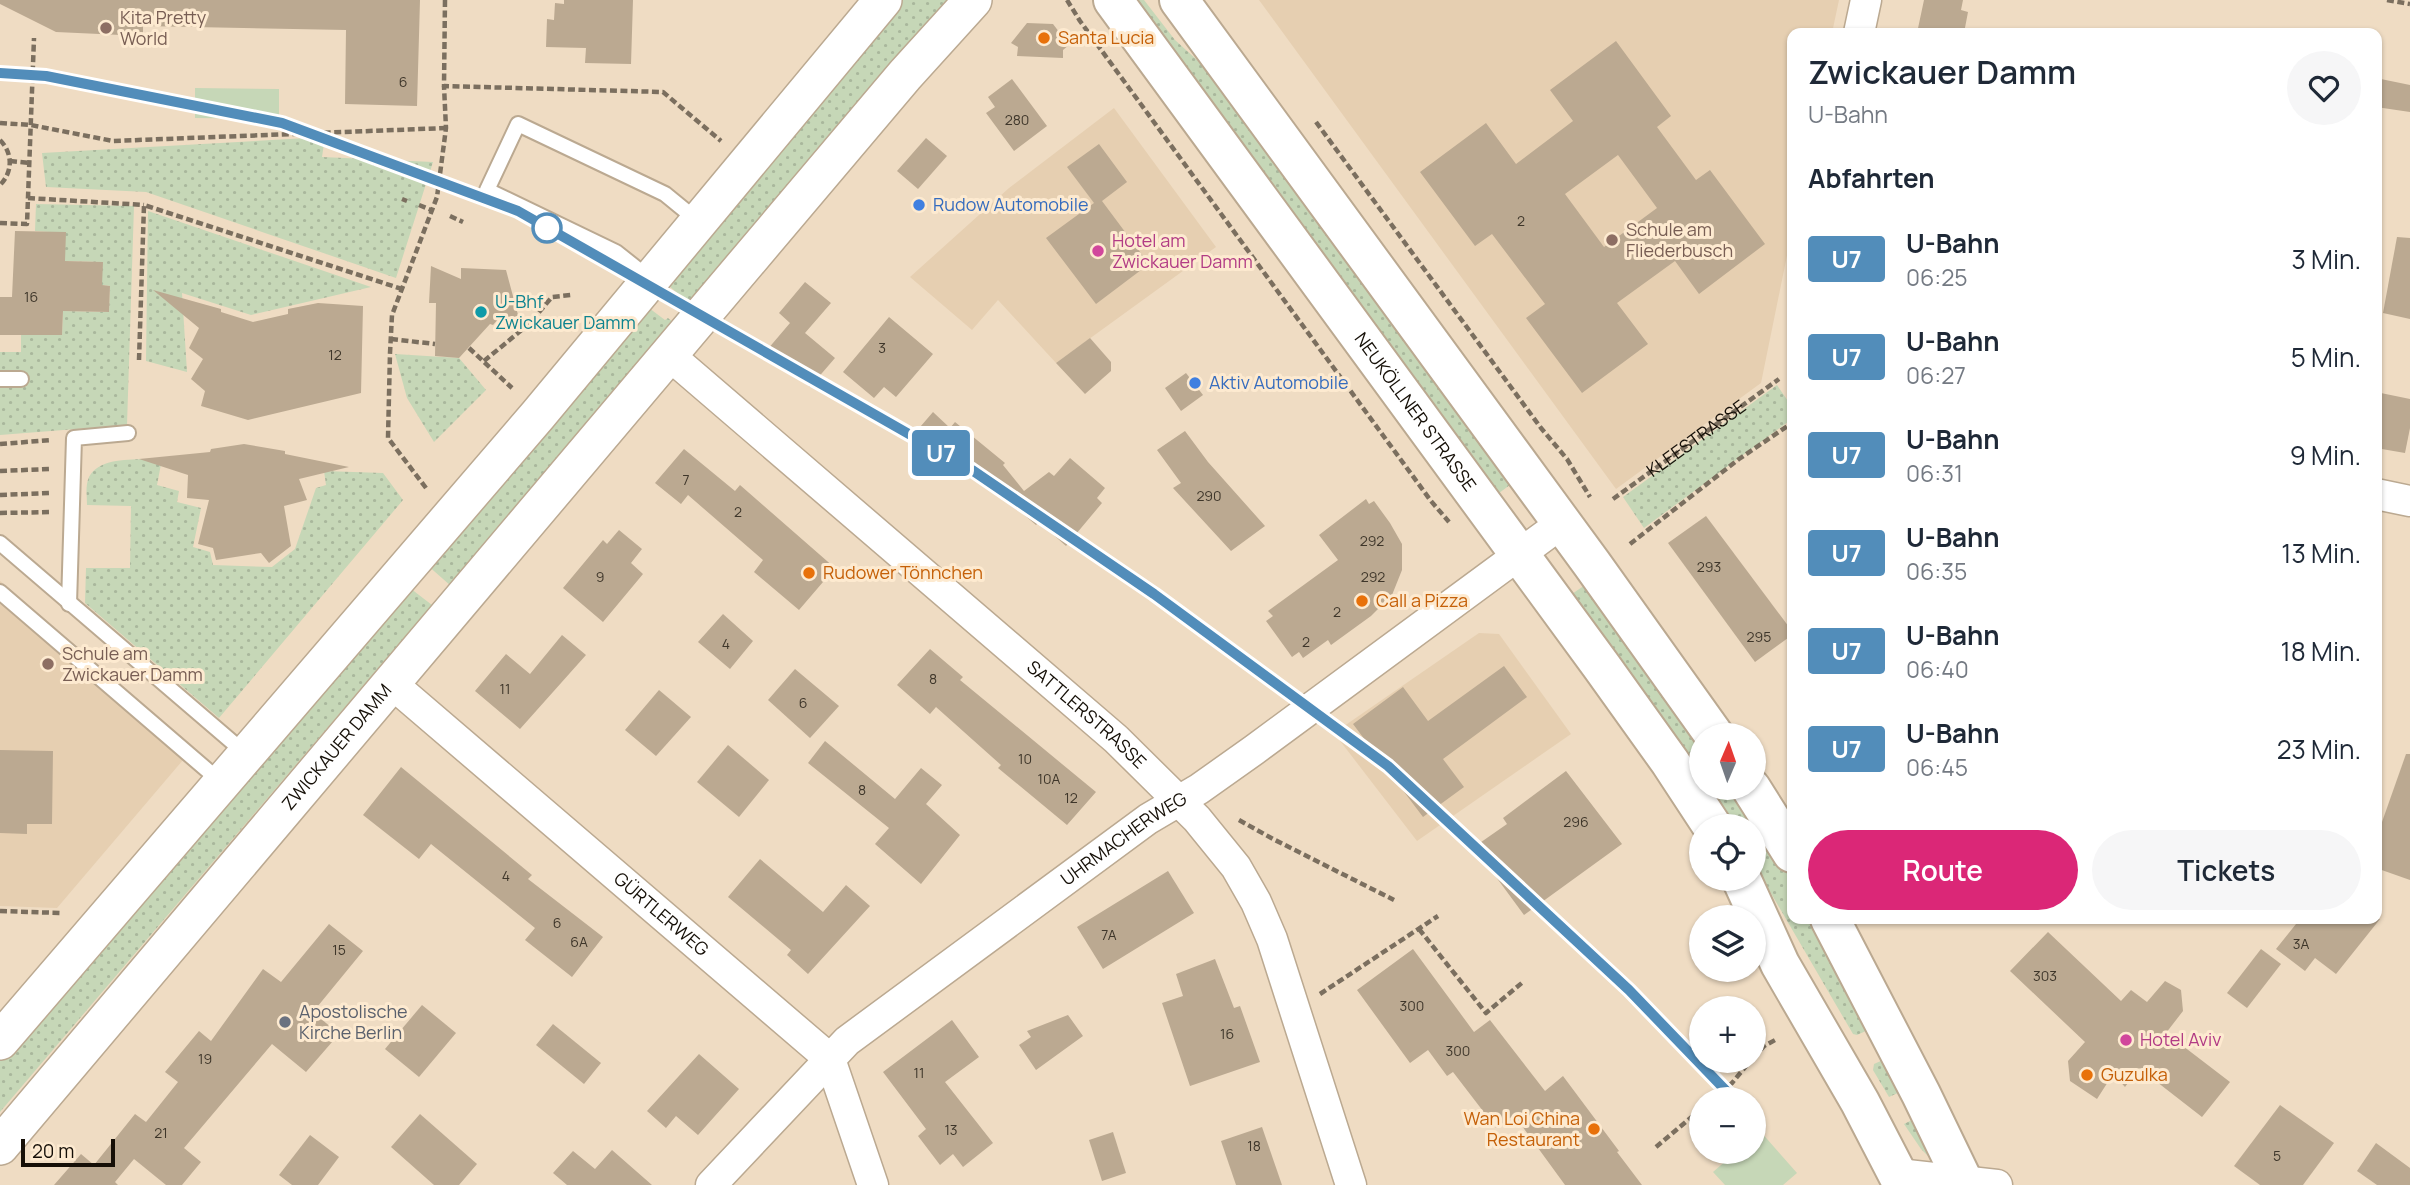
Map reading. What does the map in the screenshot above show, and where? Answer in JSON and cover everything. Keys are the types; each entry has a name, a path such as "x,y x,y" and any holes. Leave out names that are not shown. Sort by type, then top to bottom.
{"main road":[{"name":"NEUKÖLLNER STRASSE","path":"1113,0 1521,554 1704,814"},
{"path":"1179,0 1705,723"},
{"path":"1759,800 1787,845"},
{"path":"1747,891 1780,964 1901,1180"},
{"path":"1833,924 1888,1030 1975,1184"},
{"path":"1833,1055 1888,1030"}],"street":[{"path":"0,1041 538,415 883,0"},
{"name":"ZWICKAUER DAMM","path":"0,1146 905,75 974,0"},
{"path":"1860,28 1866,0"},
{"name":"SATTLERSTRASSE","path":"669,355 1116,739 1198,818 1236,867 1256,902 1272,939 1351,1185"},
{"path":"2382,495 2410,500"},
{"name":"UHRMACHERWEG","path":"711,1185 830,1059 859,1033 1141,824 1254,750 1562,523"},
{"name":"GÜRTLERWEG","path":"390,682 830,1059"},
{"path":"830,1059 873,1185"},
{"path":"1901,1180 1975,1184"}],"lane":[{"path":"650,279 616,252 486,190 518,124 665,194 698,221"},
{"path":"0,379 21,380"},
{"path":"69,604 74,438 128,433"},
{"path":"0,543 245,753"},
{"path":"0,592 221,782"}],"path":[{"path":"426,488 388,438 391,339 392,316 437,197 446,128 445,0"},
{"path":"1067,0 1414,479 1453,526"},
{"path":"2386,0 2410,4"},
{"path":"0,223 27,224 34,38"},
{"path":"444,86 663,92 722,142"},
{"path":"0,123 31,125 113,141 446,128"},
{"path":"0,140 9,152 10,161 9,171 0,185"},
{"path":"10,161 30,163"},
{"path":"28,198 144,205 402,289"},
{"path":"139,360 144,205"},
{"path":"419,205 431,210"},
{"path":"450,216 463,222"},
{"path":"484,361 529,324 551,297 570,295"},
{"path":"391,339 435,344"},
{"path":"468,348 512,388"},
{"name":"KLEESTRASSE","path":"1613,499 1779,379"},
{"path":"1630,544 1739,459 1787,426"},
{"path":"0,444 74,438"},
{"path":"0,471 49,469"},
{"path":"0,495 50,493"},
{"path":"0,513 71,512"},
{"path":"1238,819 1394,900"},
{"path":"0,911 61,913"},
{"path":"1316,997 1438,916"},
{"path":"1419,929 1486,1013 1523,982"},
{"path":"1766,1044 1777,1039"},
{"path":"1727,1087 1740,1073"},
{"path":"1656,1147 1689,1119"}],"shaded area":[{"name":"Schule am Fliederbusch","path":"1259,0 1839,0 1833,28 1787,28 1787,256 1761,383 1616,489"},
{"path":"1114,108 1216,247 1056,363 998,300 972,330 910,277 1009,188"},
{"name":"Schule am Zwickauer Damm","path":"0,581 194,747 57,908 0,906"},
{"path":"1479,633 1499,634 1571,734 1417,841 1334,733"}],"green space":[{"path":"902,0 957,0 687,310 680,303 683,298 668,285 660,286"},
{"path":"1131,0 1144,0 1175,40 1207,69 1514,482 1495,496"},
{"path":"195,88 279,89 279,119 195,118"},
{"path":"325,137 322,157 433,162 396,278 146,192 46,187 42,153"},
{"path":"36,204 134,206 127,425 0,435 0,352 21,352 21,335 62,335 63,311 109,312 110,286 102,285 102,262 65,261 65,233 35,231"},
{"path":"148,211 371,287 251,315 182,293 187,372 146,361"},
{"path":"649,308 675,324 451,586 426,564"},
{"path":"395,354 459,358 486,390 434,442 407,398"},
{"path":"1777,385 1787,400 1787,423 1644,528 1623,497"},
{"path":"162,459 157,485 179,491 177,502 201,508 193,547 210,552 213,565 272,567 295,549 316,488 326,485 324,471 383,473 403,500 219,718 85,603 86,568 130,568 131,506 87,505 89,477 94,470 111,462"},
{"path":"1588,583 1689,723 1689,765 1569,596"},
{"path":"406,585 432,605 0,1112 0,1061"},
{"path":"1713,800 1741,800 1749,814 1722,814"},
{"path":"1766,840 1787,873 1787,921 1766,885"},
{"path":"1789,924 1816,924 1868,1030 1853,1034"},
{"path":"1883,1060 1902,1091 1889,1097 1873,1070 1874,1064"},
{"path":"1916,1118 1932,1160 1904,1124"},
{"path":"1766,1138 1797,1173 1783,1185 1725,1185 1713,1172 1722,1164 1766,1164"}],"building":[{"path":"0,0 420,0 417,106 345,104 346,30 143,26 143,36 56,32 0,4"},
{"path":"564,0 633,0 631,64 585,63 586,48 546,47 547,19 554,20 555,3 564,4"},
{"path":"1924,0 1963,0 1961,10 1968,12 1965,28 1918,28"},
{"path":"1027,23 1053,24 1069,45 1063,50 1063,58 1017,56 1018,47 1011,43"},
{"path":"1616,41 1671,116 1657,127 1696,180 1710,170 1765,244 1699,294 1675,261 1617,303 1648,344 1582,393 1526,318 1545,304 1492,234 1475,246 1420,172 1486,123 1516,164 1573,121 1550,90","holes":["1618,155 1657,208 1604,247 1565,194"]},
{"path":"1012,79 1047,126 1014,151 986,113 995,107 988,97"},
{"path":"2382,79 2410,85 2410,112 2382,108"},
{"path":"926,138 947,156 918,189 897,171"},
{"name":"Hotel am Zwickauer Damm","path":"1099,144 1127,182 1102,201 1149,264 1096,304 1046,238 1094,203 1067,167"},
{"path":"15,231 66,232 65,261 103,262 102,285 110,286 109,312 63,311 62,335 0,335 0,297 12,297"},
{"path":"2397,237 2410,238 2410,319 2383,313"},
{"name":"U-Bhf Zwickauer Damm","path":"431,266 461,279 461,268 506,270 521,326 500,317 493,325 490,324 459,358 435,356 436,303 429,303"},
{"path":"805,282 831,303 805,333 835,358 810,387 767,350 790,323 779,313"},
{"path":"153,290 221,309 221,312 253,322 288,314 288,309 318,303 363,306 361,393 248,420 201,406 205,391 191,379 203,359 189,348 199,328"},
{"path":"889,317 933,354 896,397 884,387 874,398 843,372"},
{"path":"1090,338 1111,362 1111,371 1085,394 1056,363"},
{"path":"1186,373 1203,395 1181,411 1165,388"},
{"path":"2382,393 2410,399 2410,428 2405,453 2382,449"},
{"path":"933,412 950,428 955,422 1005,463 1003,465 1024,491 1049,472 1054,476 1070,458 1105,488 1097,498 1102,503 1066,546 1039,522 1036,525 945,448 932,461 908,441"},
{"path":"1185,431 1208,462 1265,526 1231,551 1173,488 1181,483 1157,450"},
{"path":"244,444 349,467 299,479 307,500 284,506 291,546 269,563 261,553 216,560 213,548 198,544 209,500 187,498 188,475 139,459 210,452 211,449"},
{"path":"684,449 735,491 740,485 835,568 799,610 754,572 763,560 688,495 681,504 655,483"},
{"path":"1366,499 1369,504 1374,501 1402,544 1402,570 1392,595 1371,616 1331,645 1328,640 1303,658 1299,652 1292,657 1266,621 1273,616 1268,611 1338,560 1319,535"},
{"path":"1706,516 1787,624 1787,639 1755,662 1668,543"},
{"path":"619,530 642,549 631,563 643,574 603,622 563,588 603,540 607,544"},
{"path":"723,614 753,641 730,669 698,642"},
{"path":"562,635 586,655 520,729 475,691 506,654 530,674"},
{"path":"930,649 963,677 960,680 1096,792 1067,825 998,768 1001,765 936,707 930,714 897,685"},
{"path":"1504,666 1527,697 1443,759 1464,787 1423,817 1353,724 1403,687 1428,721"},
{"path":"795,669 839,706 810,738 768,700"},
{"path":"659,690 691,717 656,756 625,730"},
{"path":"825,741 895,799 921,768 942,785 926,804 960,835 921,884 875,844 889,828 808,763"},
{"path":"728,745 769,780 739,817 697,782"},
{"path":"0,750 53,751 52,824 27,824 27,834 0,833"},
{"path":"2406,754 2410,754 2410,880 2382,870 2382,822"},
{"path":"401,767 532,875 528,879 603,937 572,977 525,940 535,928 431,844 419,859 363,815"},
{"path":"1566,771 1622,844 1524,915 1474,847 1507,824 1503,818"},
{"path":"760,859 823,912 846,885 870,906 808,974 787,955 791,950 728,897"},
{"path":"1168,871 1194,913 1103,969 1077,927"},
{"path":"329,924 363,951 313,1012 339,1034 306,1072 272,1044 184,1148 201,1162 182,1185 166,1185 134,1159 115,1182 118,1185 54,1185 81,1154 94,1165 135,1114 146,1122 178,1082 165,1072 199,1031 211,1041 263,969 281,982"},
{"path":"2296,924 2376,924 2336,974 2315,958 2305,971 2276,949"},
{"path":"2048,932 2121,1001 2131,990 2147,1002 2165,981 2181,990 2183,1011 2166,1033 2230,1082 2202,1117 2139,1068 2125,1087 2113,1074 2097,1099 2070,1081 2068,1061 2085,1042 2010,971"},
{"path":"1413,949 1474,1032 1490,1020 1545,1091 1563,1076 1642,1185 1565,1185 1514,1115 1496,1128 1453,1072 1447,1076 1428,1050 1410,1063 1357,990"},
{"path":"2261,949 2281,964 2247,1008 2227,993"},
{"path":"1215,959 1234,1008 1240,1006 1260,1062 1190,1086 1162,1003 1183,996 1176,974"},
{"path":"422,1005 456,1033 419,1077 385,1049"},
{"path":"1068,1015 1083,1036 1036,1070 1019,1045 1031,1037 1027,1031"},
{"path":"952,1020 979,1057 945,1082 993,1143 963,1167 953,1154 940,1165 918,1136 926,1129 883,1072"},
{"path":"553,1024 601,1063 584,1084 536,1045"},
{"path":"699,1054 739,1089 698,1135 676,1116 666,1128 647,1111"},
{"path":"2280,1105 2334,1143 2303,1185 2260,1185 2234,1166"},
{"path":"420,1114 477,1164 459,1185 434,1185 391,1147"},
{"path":"1262,1127 1282,1185 1236,1185 1221,1141"},
{"path":"1113,1132 1126,1173 1102,1181 1089,1140"},
{"path":"310,1135 339,1157 318,1185 292,1185 279,1175"},
{"path":"2376,1143 2410,1168 2410,1185 2377,1185 2357,1171"},
{"path":"612,1150 652,1185 567,1185 553,1173 573,1151 595,1169"}],"metro line":[{"name":"U7","path":"0,73 46,76 282,123 518,211 972,470 1154,594 1388,766 1629,990 1722,1087"}],"place":[{"name":"Kita Pretty World","path":"106,28"},
{"name":"Santa Lucia","path":"1044,38"},
{"name":"Rudow Automobile","path":"919,205"},
{"name":"Schule am Fliederbusch","path":"1612,240"},
{"name":"Hotel am Zwickauer Damm","path":"1098,251"},
{"name":"U-Bhf Zwickauer Damm","path":"481,312"},
{"name":"Aktiv Automobile","path":"1195,383"},
{"name":"Rudower Tönnchen","path":"809,573"},
{"name":"Call a Pizza","path":"1362,601"},
{"name":"Schule am Zwickauer Damm","path":"48,664"},
{"name":"Apostolische Kirche Berlin","path":"285,1022"},
{"name":"Hotel Aviv","path":"2126,1040"},
{"name":"Guzulka","path":"2087,1075"},
{"name":"Wan Loi China Restaurant","path":"1594,1129"}]}
